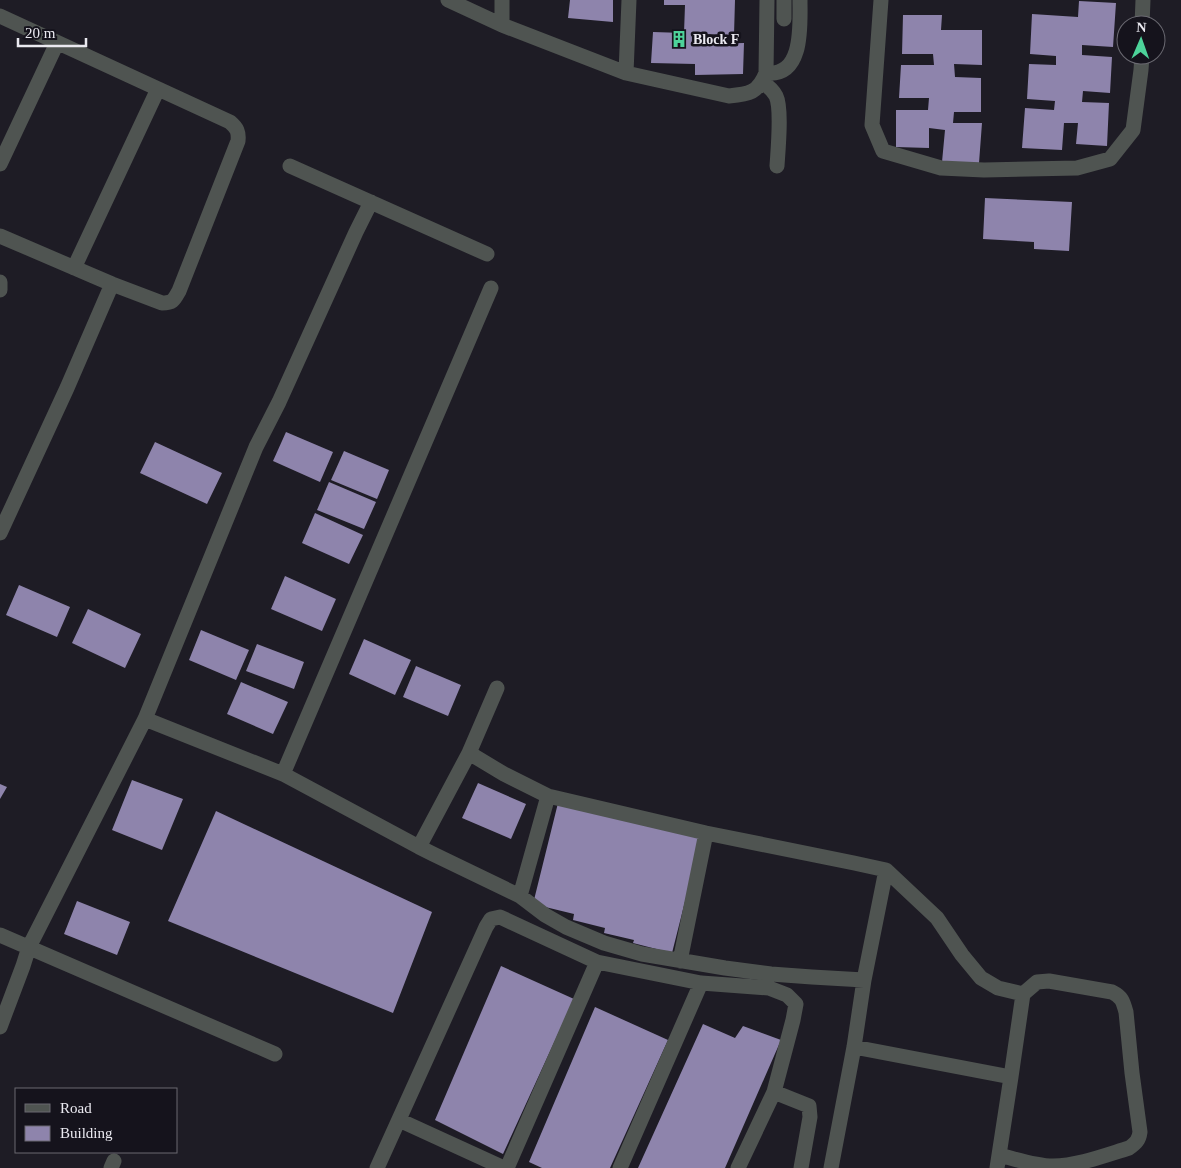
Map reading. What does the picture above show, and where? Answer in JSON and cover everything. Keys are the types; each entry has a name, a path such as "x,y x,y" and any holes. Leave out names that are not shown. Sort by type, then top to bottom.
{"street":[{"path":"448,0 502,25 626,73 729,96 742,95 757,88 764,78 780,72 789,66 795,55 799,40 800,0"},
{"path":"502,0 502,25"},
{"path":"626,73 629,0"},
{"path":"767,0 764,78 777,97 779,110 777,166"},
{"path":"784,0 784,19"},
{"path":"881,0 872,125 883,151 940,168 984,170 1077,168 1110,159 1134,130 1141,65"},
{"path":"1142,15 1143,0"},
{"path":"0,16 230,122 239,133 238,141 179,290 174,299 168,303 162,303 112,284 0,236"},
{"path":"0,164 57,43"},
{"path":"74,268 158,89"},
{"path":"290,166 487,254"},
{"path":"0,1027 29,947 145,719 256,447 279,402 371,202"},
{"path":"0,282 0,290"},
{"path":"0,533 60,404 112,284"},
{"path":"283,774 491,288"},
{"path":"419,847 469,753 497,688"},
{"path":"145,719 283,774 419,847 520,896 545,915 566,927 604,943 642,954 771,974 864,980"},
{"path":"469,753 504,774 548,796 706,833 886,870 937,918 962,955 981,978 998,988 1023,994"},
{"path":"520,896 548,796"},
{"path":"680,961 706,833"},
{"path":"831,1168 854,1047 864,980 886,870"},
{"path":"377,1168 486,927 491,919 500,917 597,962 701,983 768,988 787,995 796,1004 774,1092 738,1168"},
{"path":"0,935 275,1054"},
{"path":"507,1168 597,962"},
{"path":"1049,981 1112,992 1120,996 1126,1012 1140,1132 1139,1139 1135,1144 1129,1148 1067,1166 998,1162 1023,994 1037,982 1049,981"},
{"path":"620,1168 701,983"},
{"path":"854,1047 1011,1077"},
{"path":"774,1092 809,1106 810,1117 801,1168"},
{"path":"399,1120 504,1168"}],"building":[{"path":"570,0 613,0 613,22 568,18"},
{"name":"Block F","path":"664,0 735,0 734,35 706,34 704,44 744,43 743,74 695,75 695,64 651,63 653,32 684,33 685,5 664,5"},
{"path":"1079,1 1116,3 1113,47 1082,45 1082,55 1112,57 1110,93 1083,91 1082,102 1109,103 1107,146 1076,144 1078,123 1064,123 1062,150 1022,148 1025,108 1054,110 1055,101 1027,99 1029,64 1056,65 1056,56 1030,54 1032,14 1078,17"},
{"path":"903,15 942,15 941,30 982,30 982,65 954,64 955,77 981,78 981,112 954,112 953,123 982,123 979,163 942,162 945,130 929,128 929,148 896,147 896,110 928,110 929,98 899,98 901,65 934,65 933,54 902,54"},
{"path":"985,198 1072,202 1069,251 1034,249 1034,242 983,239"},
{"path":"286,432 333,452 320,482 273,461"},
{"path":"155,442 222,473 207,504 140,473"},
{"path":"344,451 389,470 377,499 331,480"},
{"path":"329,482 376,502 364,529 317,510"},
{"path":"315,513 363,535 349,564 302,543"},
{"path":"285,576 336,599 322,631 271,609"},
{"path":"19,585 70,607 57,637 6,615"},
{"path":"88,609 141,634 125,668 72,643"},
{"path":"201,630 249,650 236,680 189,660"},
{"path":"364,639 411,660 395,695 349,674"},
{"path":"257,644 304,662 294,689 246,671"},
{"path":"416,666 461,685 448,716 403,697"},
{"path":"241,682 288,702 273,734 227,714"},
{"path":"132,780 183,799 162,850 112,830"},
{"path":"478,783 526,804 511,839 462,818"},
{"path":"0,784 7,787 0,799"},
{"path":"558,803 701,838 672,953 633,943 634,940 604,933 605,928 573,920 574,914 533,904"},
{"path":"216,811 432,912 393,1013 168,921"},
{"path":"77,901 130,922 117,955 64,934"},
{"path":"501,966 574,999 503,1154 435,1120"},
{"path":"595,1007 668,1040 610,1168 542,1168 529,1162"},
{"path":"703,1024 735,1038 743,1026 781,1040 725,1168 638,1168"}],"place":[{"name":"Block F","path":"679,39"}]}
